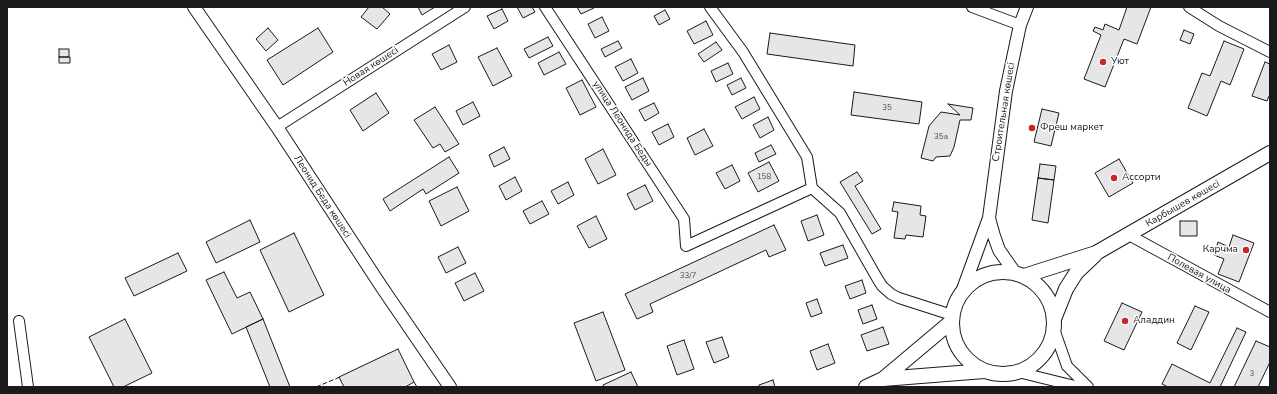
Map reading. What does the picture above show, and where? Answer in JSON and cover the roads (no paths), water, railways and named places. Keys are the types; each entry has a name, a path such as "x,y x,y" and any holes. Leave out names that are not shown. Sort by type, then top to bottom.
{"main road":[{"name":"Карбышев көшесі","path":"1096,253 1270,153"},
{"path":"883,379 984,371 1001,374 1018,372 1031,365 1042,356 1050,343 1054,324 1066,289 1076,273 1096,253"},
{"path":"1019,275 1096,253"},
{"path":"984,371 975,366 960,351 952,332 952,318 956,303 962,292 973,282 986,275 1000,272 1019,275 1036,284 1045,294 1051,307 1054,324"},
{"path":"866,387 883,379 952,318"}],"street":[{"name":"Леонид Беда көшесі","path":"194,7 277,127 381,286 450,387"},
{"name":"Новая көшесі","path":"277,127 465,7"},
{"name":"улица Леонида Беды","path":"545,7 684,220 686,246 812,188"},
{"path":"710,7 743,52 807,157 812,188 840,213 876,278 882,286 898,298 952,318"},
{"path":"972,7 1020,25"},
{"name":"Строительная көшесі","path":"989,218 1006,91 1020,25 1027,7"},
{"path":"1189,7 1218,26 1270,52"},
{"path":"989,218 999,250 1019,275"},
{"path":"962,292 989,218"},
{"name":"Полевая улица","path":"1129,235 1270,312"},
{"path":"19,321 28,387"},
{"path":"1054,324 1067,366 1088,387"},
{"path":"1018,372 1079,387"}],"place":[{"name":"Уют","path":"1103,62"},
{"name":"Фреш маркет","path":"1032,128"},
{"name":"Ассорти","path":"1114,178"},
{"name":"Карчма","path":"1246,250"},
{"name":"Аладдин","path":"1125,321"}]}
